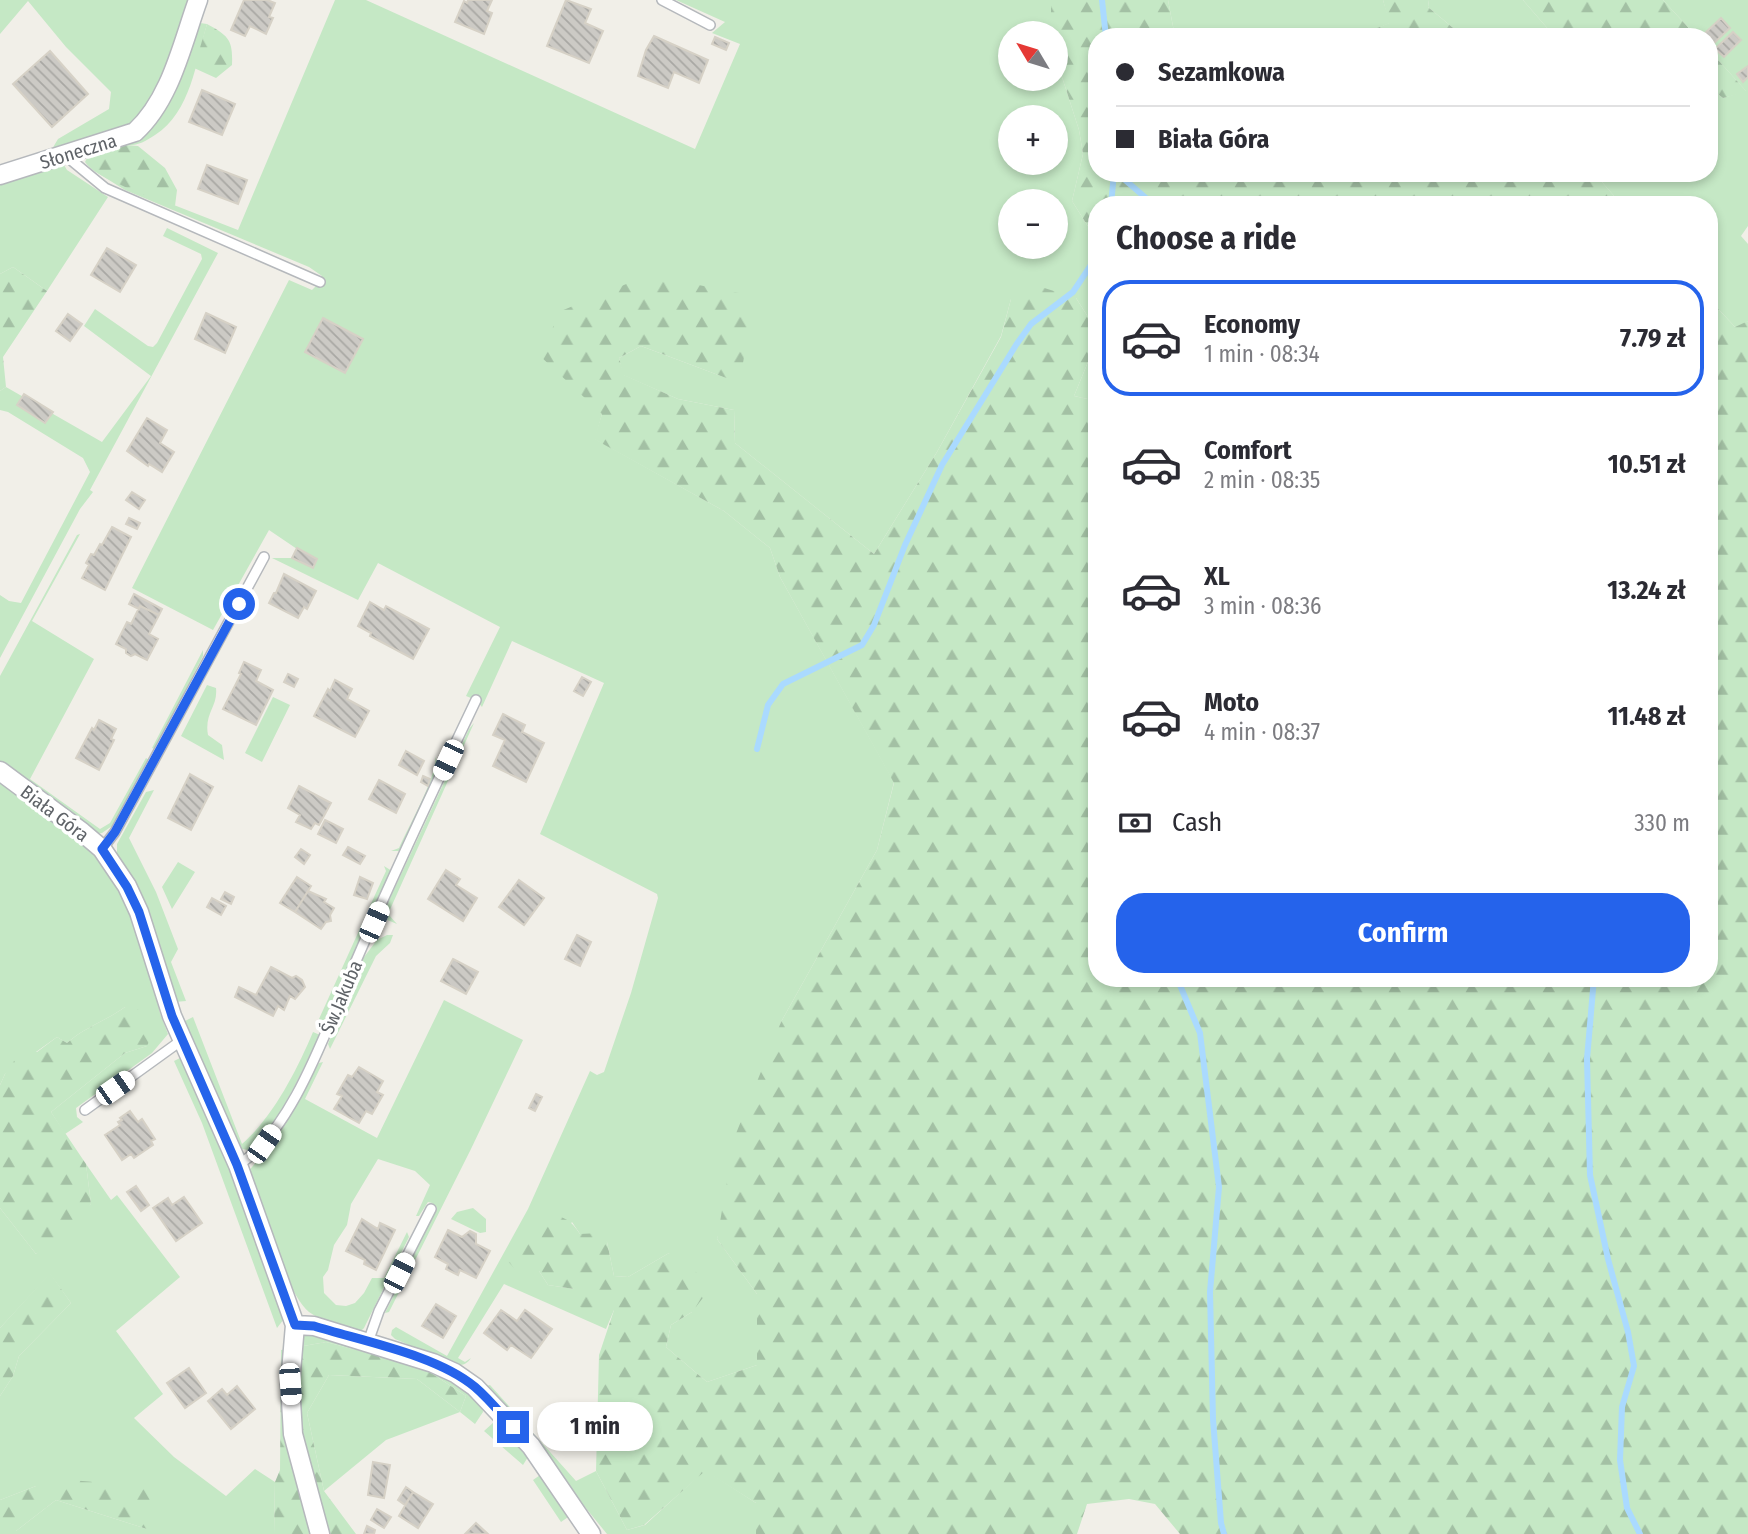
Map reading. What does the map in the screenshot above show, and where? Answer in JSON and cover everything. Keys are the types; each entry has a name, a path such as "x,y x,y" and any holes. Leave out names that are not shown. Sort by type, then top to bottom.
{"street":[{"name":"Słoneczna","path":"0,176 135,132 155,110 174,68 198,0"},
{"name":"Biała Góra","path":"0,771 102,849 127,887 139,912 172,1016 237,1165 295,1325"},
{"path":"320,1534 293,1434 290,1384 295,1325 314,1326 433,1363 455,1373 475,1387 531,1446 591,1534"}],"lane":[{"path":"662,0 710,25"},
{"path":"65,155 105,188 320,282"},
{"path":"102,849 115,832 264,558"},
{"name":"Św.Jakuba","path":"237,1165 253,1156 270,1136 318,1051 356,960 476,699"},
{"path":"85,1110 182,1040"},
{"path":"368,1342 379,1311 431,1209"}],"green space":[{"path":"0,0 191,0 162,81 133,127 49,154 58,139 109,109 111,92 66,47 28,1 0,34"},
{"path":"335,0 366,0 695,149 740,44 712,33 725,22 676,0 1051,0 1051,21 998,21 998,91 1067,91 1079,130 1083,154 1072,201 1088,226 1088,317 1076,298 1011,299 1001,336 937,452 874,554 735,443 734,410 678,399 623,375 619,358 641,346 729,379 561,311 602,414 595,439 724,511 770,548 780,577 894,782 877,850 781,1022 717,1239 757,1294 757,1365 707,1382 666,1347 671,1325 692,1312 669,1253 628,1277 614,1276 607,1242 580,1234 572,1222 539,1271 548,1285 574,1289 614,1310 606,1329 504,1284 458,1358 465,1362 471,1358 464,1364 454,1364 391,1335 396,1327 447,1356 528,1209 590,1071 597,1075 604,1072 631,993 657,894 540,834 604,683 512,641 482,707 476,700 466,696 500,627 378,563 358,600 272,558 292,558 297,549 269,530 213,630 132,588 289,280 312,290 322,276 309,267 125,190 88,167 120,184 238,230"},
{"path":"1051,0 1168,0 1173,28 1088,28 1088,182 1602,182 1614,196 1088,196 1088,226 1072,201 1083,154 1079,130 1067,91 1068,21 1051,21"},
{"path":"1168,0 1383,0 1390,23 1378,28 1173,28"},
{"path":"1383,0 1429,0 1428,7 1453,28 1377,28 1389,23"},
{"path":"1429,0 1523,0 1547,28 1453,28 1428,7"},
{"path":"1523,0 1663,0 1689,28 1547,28"},
{"path":"1663,0 1748,0 1748,226 1741,236 1748,244 1748,321 1736,328 1718,309 1718,196 1614,196 1602,182 1718,182 1718,94 1723,98 1746,91 1718,60 1718,28 1689,28"},
{"path":"200,23 207,24 190,85 177,113 167,125 144,142 125,145 141,135 163,111 193,33"},
{"path":"207,24 225,36 232,50 232,65 216,78 194,68"},
{"path":"1718,60 1747,92 1723,98 1718,94"},
{"path":"125,145 138,146 165,168 177,190 175,206 113,181 85,162 88,156"},
{"path":"64,165 67,170 108,197 47,291 13,267 0,274 0,181"},
{"path":"167,228 218,253 90,490 93,492 80,509 0,658 0,595 9,601 21,603 90,472 83,458 8,412 0,410 0,391 6,387 102,442 151,376 84,326 95,309 148,346 153,347 157,343 202,259 201,254 163,236"},
{"path":"13,267 47,291 3,357 6,387 0,391 0,274"},
{"path":"648,275 754,296 743,363 729,379 641,346 619,358 624,375 678,399 734,410 735,443 874,554 937,452 1001,337 1011,299 1038,286 1076,298 1088,317 1088,362 1074,396 1088,399 1088,987 1718,987 1718,309 1735,327 1748,321 1748,1534 1180,1534 1155,1504 1129,1499 1087,1504 1077,1534 756,1534 756,1503 705,1471 644,1525 627,1530 596,1471 599,1355 614,1310 592,1313 578,1306 574,1289 548,1285 539,1271 518,1273 507,1260 540,1216 547,1215 563,1218 580,1234 600,1233 607,1242 614,1276 628,1277 669,1253 696,1272 709,1290 692,1312 671,1325 666,1347 707,1382 757,1365 757,1294 717,1239 735,1136 781,1022 877,850 894,783 780,577 770,548 724,511 594,439 602,414 539,355 561,311"},
{"path":"1088,362 1088,399 1074,396"},
{"path":"80,534 32,621 94,659 30,779 100,829 110,823 146,758 149,760 112,826 95,834 0,765 0,676 77,535"},
{"path":"203,650 203,656 155,749 152,748"},
{"path":"207,685 216,688 208,721 208,735 222,745 224,760 181,736"},
{"path":"273,697 290,705 262,762 245,753"},
{"path":"474,723 388,914 397,924 385,919 383,913"},
{"path":"435,757 440,767 400,851 391,851 399,848 421,802 432,776"},
{"path":"0,780 96,854 118,882 145,951 160,1013 168,1034 152,1053 76,1108 77,1117 83,1122 65,1134 51,1112 125,1053 147,1046 125,1007 67,1043 57,1037 5,1074 0,1085"},
{"path":"154,790 129,838 156,892 178,949 171,962 186,1001 175,1002 137,892 117,856 117,844 146,792"},
{"path":"178,862 195,872 172,909 162,887"},
{"path":"384,866 392,871 376,904 369,908 386,871"},
{"path":"362,924 363,932 324,1022 319,1019"},
{"path":"393,935 390,943 376,956 330,1049 328,1044 361,961 377,940"},
{"path":"444,1000 523,1040 389,1312 385,1313 437,1208 428,1202 419,1216 416,1216 430,1185 415,1171 378,1159 351,1204 347,1225 334,1245 328,1270 323,1277 324,1293 336,1305 355,1303 372,1278 384,1278 407,1232 409,1237 360,1332 321,1319 309,1312 300,1302 273,1247 247,1173 278,1136 319,1063 323,1062 305,1099 377,1138"},
{"path":"125,1007 148,1012 156,1026 147,1046 125,1053 51,1112 86,1164 91,1204 70,1232 36,1254 0,1208 0,1085 21,1051 37,1052 57,1037 67,1043"},
{"path":"193,1017 242,1144 274,1107 300,1062 313,1032 320,1035 280,1113 260,1140 248,1150 237,1148 184,1026 185,1021"},
{"path":"182,1057 231,1171 287,1315 277,1328 202,1123 174,1061"},
{"path":"86,1164 111,1200 117,1195 180,1277 116,1331 163,1394 134,1418 174,1457 226,1496 255,1469 275,1482 274,1534 16,1534 16,1531 56,1500 147,1529 36,1486 0,1500 0,1396 13,1376 19,1356 71,1303 50,1274 0,1328 0,1208 36,1254 91,1204"},
{"path":"473,1208 486,1219 486,1232 480,1233 451,1219 457,1212"},
{"path":"50,1273 71,1303 19,1356 13,1376 0,1396 0,1328"},
{"path":"311,1334 426,1366 466,1389 482,1404 483,1412 475,1424 460,1412 466,1396 422,1367 326,1342 298,1347 305,1335"},
{"path":"326,1342 422,1367 466,1396 460,1412 417,1379 329,1375 307,1413 324,1491 356,1534 274,1534 275,1482 280,1470 281,1350"},
{"path":"329,1375 417,1379 460,1412 386,1440 324,1491 307,1413"},
{"path":"490,1385 576,1481 596,1471 627,1530 645,1525 705,1470 756,1503 756,1534 607,1534 486,1386"},
{"path":"499,1421 528,1453 523,1465 484,1431"},
{"path":"543,1473 571,1515 561,1522 533,1480"},
{"path":"70,1480 156,1487 161,1499 147,1529 56,1500 16,1531 16,1534 0,1534 0,1500 36,1486"}],"building":[{"path":"244,0 267,0 275,3 269,17 273,18 266,34 250,26 245,36 231,30"},
{"path":"468,0 492,0 487,11 492,13 484,34 455,22 464,1 467,3"},
{"path":"566,0 591,9 585,23 603,31 589,63 547,46"},
{"path":"1721,18 1730,28 1718,39 1718,28 1710,28"},
{"path":"1733,32 1741,40 1724,57 1718,52 1718,46"},
{"path":"654,36 708,60 699,83 674,72 668,88 638,76 646,50"},
{"path":"715,37 729,43 726,50 712,44"},
{"path":"50,51 88,94 52,127 13,84"},
{"path":"1748,66 1748,77 1743,82 1737,74"},
{"path":"202,90 235,104 222,135 189,122"},
{"path":"207,165 247,180 238,204 198,189"},
{"path":"107,248 136,265 120,292 91,275"},
{"path":"206,313 236,327 225,353 195,339"},
{"path":"68,314 82,324 70,341 56,331"},
{"path":"323,318 363,339 345,373 305,352"},
{"path":"24,394 53,412 45,423 17,405"},
{"path":"147,418 167,430 160,443 174,452 162,472 127,451"},
{"path":"132,492 145,500 139,509 126,500"},
{"path":"129,518 140,523 137,529 126,524"},
{"path":"112,527 131,537 105,590 82,578 91,554 94,555 100,544 102,545"},
{"path":"297,548 317,559 313,568 292,558"},
{"path":"284,574 316,591 307,609 304,607 298,618 269,603"},
{"path":"134,594 162,609 159,615 129,604"},
{"path":"370,602 384,610 386,606 429,629 413,659 370,636 371,633 358,626"},
{"path":"140,606 159,615 149,634 158,639 147,660 135,654 131,656 126,653 126,649 116,644 127,622 131,624"},
{"path":"244,662 261,670 256,681 273,690 256,725 223,709 241,674 239,673"},
{"path":"288,674 298,679 294,687 284,682"},
{"path":"582,677 591,682 583,696 574,691"},
{"path":"335,680 352,689 347,699 369,711 355,737 314,716"},
{"path":"503,714 525,725 522,732 544,743 526,782 493,766 505,740 493,735"},
{"path":"99,720 116,729 111,739 114,740 99,770 76,758"},
{"path":"406,751 424,761 417,775 399,765"},
{"path":"190,774 213,787 191,830 168,818"},
{"path":"423,776 430,779 428,786 421,782"},
{"path":"379,780 405,794 396,813 369,799"},
{"path":"299,786 331,803 319,825 315,823 311,829 296,822 300,815 288,808"},
{"path":"325,820 343,829 336,843 318,834"},
{"path":"348,847 365,856 360,864 343,855"},
{"path":"301,849 310,855 304,864 295,857"},
{"path":"446,870 460,879 456,885 477,898 463,921 428,899"},
{"path":"297,877 311,886 295,912 280,903"},
{"path":"360,877 373,883 367,899 354,895"},
{"path":"519,880 544,898 524,925 499,907"},
{"path":"308,891 326,899 324,902 334,908 330,915 331,921 326,922 321,929 295,912"},
{"path":"225,892 234,897 231,904 221,899"},
{"path":"212,898 226,906 221,915 207,907"},
{"path":"577,935 591,942 580,966 565,959"},
{"path":"453,959 478,972 466,994 441,981"},
{"path":"271,967 292,978 296,976 302,980 305,987 295,999 290,996 284,1010 278,1006 273,1016 235,997 239,987 256,995"},
{"path":"359,1067 383,1081 377,1092 383,1095 372,1114 366,1111 359,1123 334,1109 342,1096 337,1094 348,1075 352,1077"},
{"path":"536,1094 542,1097 535,1111 529,1108"},
{"path":"130,1111 138,1122 142,1119 155,1139 151,1141 153,1145 134,1158 131,1154 122,1160 105,1135 120,1125 120,1118"},
{"path":"136,1186 149,1205 141,1211 127,1192"},
{"path":"184,1197 202,1223 176,1241 153,1208 168,1198 172,1205"},
{"path":"362,1219 378,1229 380,1223 395,1230 376,1270 364,1264 365,1260 346,1251"},
{"path":"448,1230 462,1237 470,1231 476,1234 476,1244 490,1251 476,1278 460,1270 458,1275 446,1269 448,1264 435,1257"},
{"path":"436,1304 456,1316 443,1338 422,1326"},
{"path":"501,1310 517,1321 525,1310 552,1329 531,1358 511,1345 507,1350 484,1333"},
{"path":"189,1368 206,1393 185,1408 167,1383"},
{"path":"237,1386 255,1409 231,1429 208,1401 222,1389 227,1395"},
{"path":"373,1462 390,1465 384,1498 368,1495"},
{"path":"406,1487 413,1492 405,1505 398,1500"},
{"path":"413,1492 433,1504 418,1528 399,1516"},
{"path":"377,1509 391,1517 384,1528 371,1520"},
{"path":"476,1523 488,1534 465,1534"},
{"path":"367,1526 375,1530 374,1534 364,1534"}],"waterway":[{"path":"1102,0 1105,28"},
{"path":"1112,196 1113,182"},
{"path":"1127,182 1144,196"},
{"path":"757,749 768,705 783,684 862,645 874,625 905,545 942,465 1031,324 1073,292 1088,270"},
{"path":"1181,987 1200,1033 1219,1187 1210,1292 1213,1419 1224,1534"},
{"path":"1593,987 1587,1059 1590,1175 1634,1366 1622,1407 1620,1460 1627,1508 1640,1534"}],"route":[{"path":"239,604 115,832 102,849 116,867 139,912 172,1016 237,1165 295,1325 314,1326 433,1363 455,1373 475,1387 513,1427"}]}
